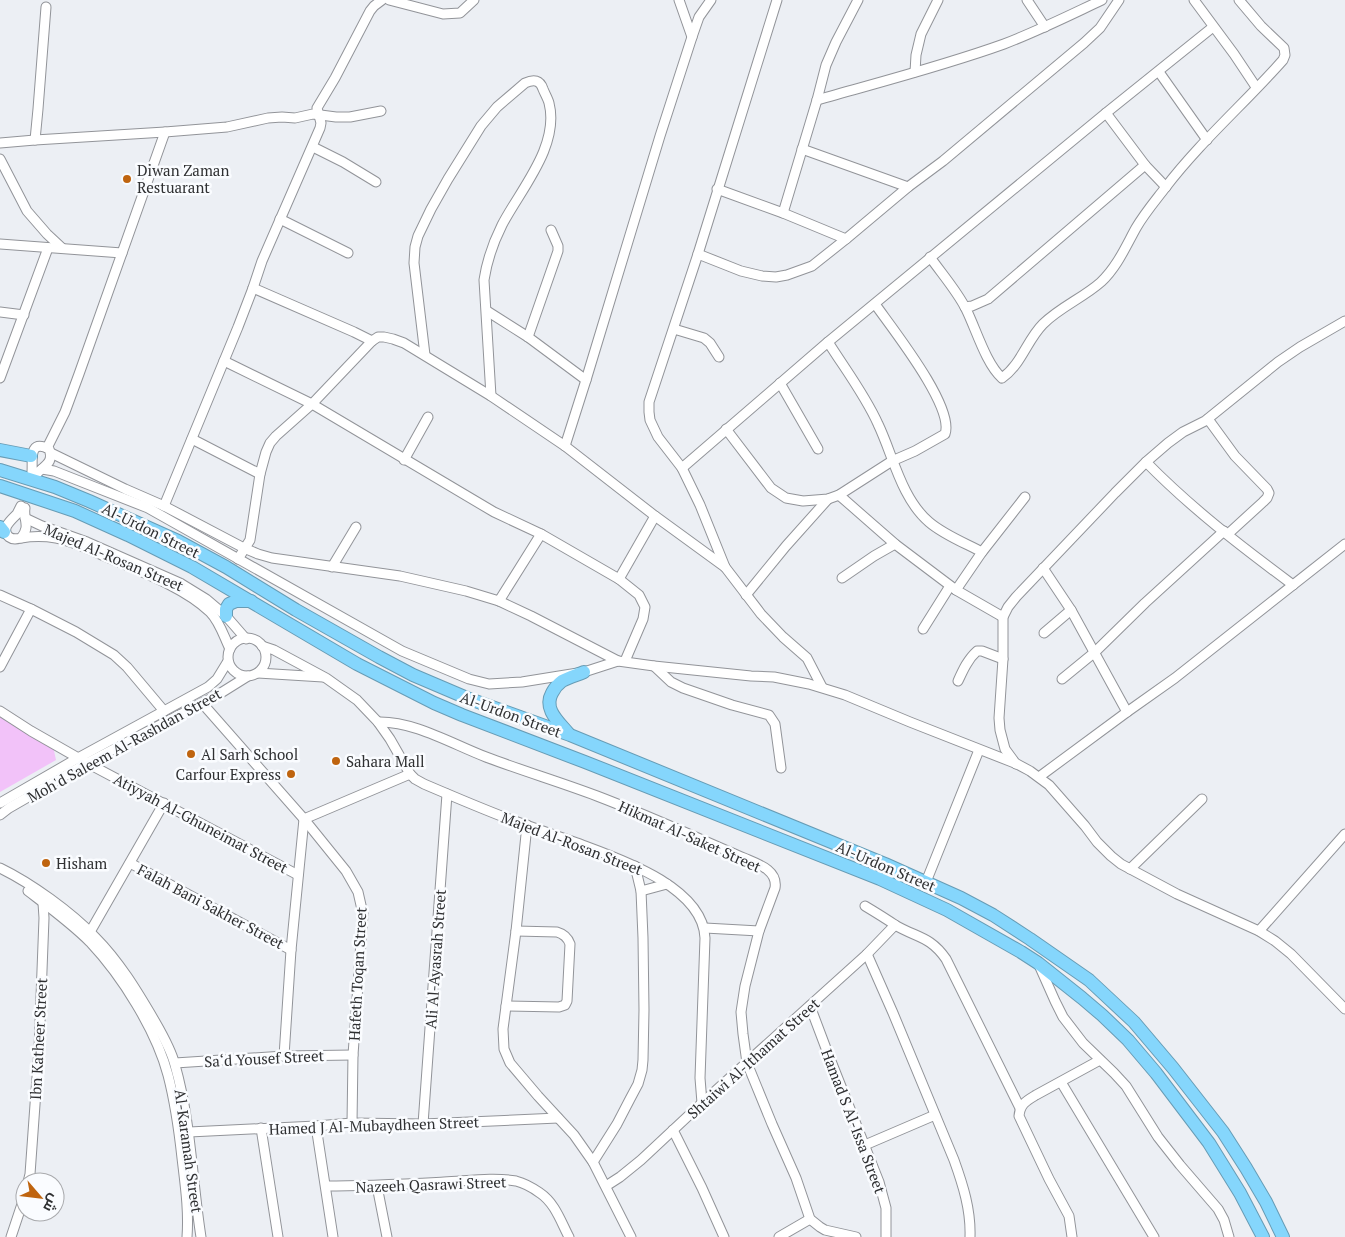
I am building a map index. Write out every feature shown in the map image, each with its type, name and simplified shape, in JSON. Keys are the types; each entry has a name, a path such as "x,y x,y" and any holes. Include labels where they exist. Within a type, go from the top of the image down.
{"highway":[{"path":"0,450 31,456"},
{"name":"Al-Urdon Street","path":"0,470 55,487 178,541 413,675 466,698 570,735 877,861 961,898 992,915 1089,980 1146,1035 1222,1132 1266,1202 1283,1237"},
{"name":"Al-Urdon Street","path":"0,486 75,511 128,535 192,567 358,664 434,703 880,879 947,910 1021,952 1082,998 1128,1040 1156,1073 1209,1143 1240,1193 1263,1237"},
{"path":"226,616 227,606 232,602 252,601"},
{"path":"570,735 554,717 549,700 561,682 584,672"}],"street":[{"path":"164,506 253,288 262,261 313,147 321,123 317,108 320,101 336,78 370,12 382,0"},
{"path":"389,0 443,14 460,12 474,0"},
{"path":"680,0 692,37"},
{"path":"565,446 692,37 699,18 711,0"},
{"path":"776,0 698,254 649,402 649,412 650,420 658,437 682,468 726,567 746,595 772,625 807,658 822,688"},
{"path":"783,213 829,57 858,0"},
{"path":"916,72 916,55 921,34 938,0"},
{"path":"1027,0 1045,27"},
{"path":"698,254 741,271 762,276 776,277 797,273 812,266 846,240 908,187 943,161 1093,35 1119,0"},
{"path":"1194,0 1234,54 1256,88"},
{"path":"930,257 966,308 990,361 998,375 1002,378 1016,364 1040,326 1094,287 1108,274 1137,226 1166,186 1283,60 1285,55 1284,48 1261,26 1239,0"},
{"path":"817,100 916,72 1006,43 1100,1 1106,19"},
{"path":"35,140 46,7"},
{"path":"682,468 930,257 1213,27"},
{"path":"1159,72 1207,140"},
{"path":"425,355 414,263 418,236 448,178 481,126 497,107 525,83 530,80 536,81 542,85 549,104 550,122 547,140 538,163 502,225 486,262 484,280 491,396"},
{"path":"0,143 165,132 227,126 282,116 295,118 314,114 319,116 350,117 381,111"},
{"path":"1106,113 1145,165 1166,186"},
{"path":"165,132 74,389 49,450 49,463 34,474 31,456 36,448 40,446 49,450 81,468 164,506 258,554 272,558 400,576 466,591 499,601 621,661 654,666 774,677 809,684 856,699 1016,764 1040,778 1056,793 1111,856 1130,869 1177,894 1259,931 1292,954 1345,1009"},
{"path":"313,147 376,182"},
{"path":"802,149 908,187"},
{"path":"0,159 27,211 62,248"},
{"path":"966,308 988,298 1145,165"},
{"path":"717,189 783,213 846,240"},
{"path":"280,219 348,253"},
{"path":"528,337 558,251 558,246 551,230"},
{"path":"0,244 122,253"},
{"path":"0,378 48,248"},
{"path":"253,288 372,341"},
{"path":"726,430 766,482 777,493 794,500 828,499 839,495 892,461 915,451 945,434 947,425 938,399 929,382 875,304"},
{"path":"486,311 528,337 586,380"},
{"path":"0,312 24,315"},
{"path":"1016,764 1005,749 999,724 1003,659 1003,617 1008,607 1043,568 1146,462 1174,438 1208,418 1278,362 1345,321"},
{"path":"674,329 704,338 710,343 719,358"},
{"path":"238,559 250,540 260,474 270,443 312,404 372,341 378,337 384,337 404,343 491,396 565,446 655,516 726,567"},
{"path":"828,342 869,406 890,452 892,461 913,502 929,522 954,538 982,552"},
{"path":"42,469 54,471 148,508 402,651 470,679 489,684 522,682 584,672 621,661 643,619 645,607 639,595 619,578 541,534 494,512 312,404 224,360"},
{"path":"780,383 818,449"},
{"path":"404,460 428,417"},
{"path":"1062,679 1095,652 1145,604 1267,498 1269,493 1267,489 1235,456 1208,418"},
{"path":"192,439 260,474"},
{"path":"1146,462 1207,519 1293,585"},
{"path":"839,495 895,544 953,588 1003,617"},
{"path":"923,628 1025,498"},
{"path":"746,595 828,499"},
{"path":"23,507 25,518 26,530 21,538 12,539 2,529 23,507"},
{"path":"619,578 655,516"},
{"name":"Majed Al-Rosan Street","path":"25,518 106,550 180,583 206,599 226,616 246,638"},
{"path":"332,567 356,527"},
{"path":"499,601 541,534"},
{"name":"Majed Al-Rosan Street","path":"21,538 34,536 57,538 87,549 173,587 198,602 212,614 219,624 230,649"},
{"path":"842,578 895,544"},
{"path":"1040,778 1175,678 1345,544"},
{"path":"1043,568 1071,610 1127,712"},
{"path":"0,595 76,632 114,655 127,667 164,711"},
{"path":"0,667 31,609"},
{"path":"1044,633 1071,610"},
{"path":"258,673 265,663 265,652 262,646 252,639 239,640 230,649 228,662 231,668 241,675 248,676 258,673 326,678"},
{"name":"Majed Al-Rosan Street","path":"262,646 274,650 326,678 357,700 378,722 415,779 447,794 635,866 666,884 683,897 695,909 705,928"},
{"path":"958,681 972,655 977,651 986,652 1003,659"},
{"name":"Moh'd Saleem Al-Rashdan Street","path":"0,804 78,758 208,687 217,679 228,662"},
{"path":"654,666 671,682 690,691 769,715 775,724 780,768"},
{"name":"Moh'd Saleem Al-Rashdan Street","path":"0,815 87,763 202,703 248,676"},
{"name":"Hafeth Toqan Street","path":"202,703 304,819 346,871 358,892 363,914 353,1054 352,1123"},
{"name":"Atiyyah Al-Ghuneimat Street","path":"0,711 87,763 298,875"},
{"name":"Hikmat Al-Saket Street","path":"378,722 406,725 486,757 596,795 758,864 772,873 776,883 759,932 744,986 743,1034 747,1063 796,1178 810,1219"},
{"path":"926,882 979,750"},
{"path":"284,1056 291,950 304,819 410,774"},
{"name":"Ali Al-Ayasrah Street","path":"423,1124 447,794"},
{"path":"1130,869 1202,799"},
{"path":"90,932 164,803"},
{"path":"527,825 506,1006 503,1042 506,1056 518,1073 574,1135 593,1162 631,1237"},
{"path":"1259,931 1345,834"},
{"name":"Falah Bani Sakher Street","path":"130,863 291,950"},
{"path":"593,1162 638,1084 642,1070 643,938 640,891 635,866"},
{"name":"Al-Karamah Street","path":"0,868 22,880 90,942 111,967 142,1014 168,1074 179,1130 187,1200 187,1237"},
{"name":"Al-Karamah Street","path":"0,874 45,900 90,932 134,986 162,1034 175,1063 189,1132 201,1237"},
{"path":"640,891 666,884"},
{"name":"Ibn Katheer Street","path":"30,1172 38,1058 45,900"},
{"path":"865,906 936,945 946,959 1020,1108 1019,1116 1069,1216 1072,1237"},
{"name":"Shtaiwi Al-Ithamat Street","path":"606,1186 629,1171 867,954 895,924"},
{"path":"702,1103 700,1078 705,928 759,932"},
{"path":"506,1006 561,1007 568,998 570,944 567,938 557,932 516,931"},
{"path":"867,954 962,1182 968,1205 970,1237"},
{"path":"1038,963 1063,1017 1082,1043 1126,1086 1158,1137 1218,1209 1224,1220 1229,1237"},
{"name":"Hamad S Al-Issa Street","path":"810,1006 879,1182 886,1208 886,1237"},
{"name":"Sa‘d Yousef Street","path":"175,1063 353,1054"},
{"path":"1020,1108 1036,1095 1100,1060"},
{"path":"1061,1082 1154,1237"},
{"path":"865,1145 935,1115"},
{"name":"Hamed J Al-Mubaydheen Street","path":"189,1132 352,1123 423,1124 558,1118"},
{"path":"316,1126 333,1237"},
{"path":"261,1128 278,1237"},
{"path":"673,1130 724,1237"},
{"name":"Nazeeh Qasrawi Street","path":"326,1186 377,1186 488,1180 517,1182 537,1190 550,1201 569,1237"},
{"path":"377,1186 386,1237"},
{"path":"779,1237 810,1219 820,1228 835,1235 856,1237"},
{"path":"11,1237 16,1222"}],"shaded area":[{"path":"0,712 53,746 56,760 0,792"}],"place":[{"name":"Diwan Zaman Restuarant","path":"127,179"},
{"name":"Al Sarh School","path":"191,754"},
{"name":"Sahara Mall","path":"336,761"},
{"name":"Carfour Express","path":"291,774"},
{"name":"Hisham","path":"46,863"}]}
